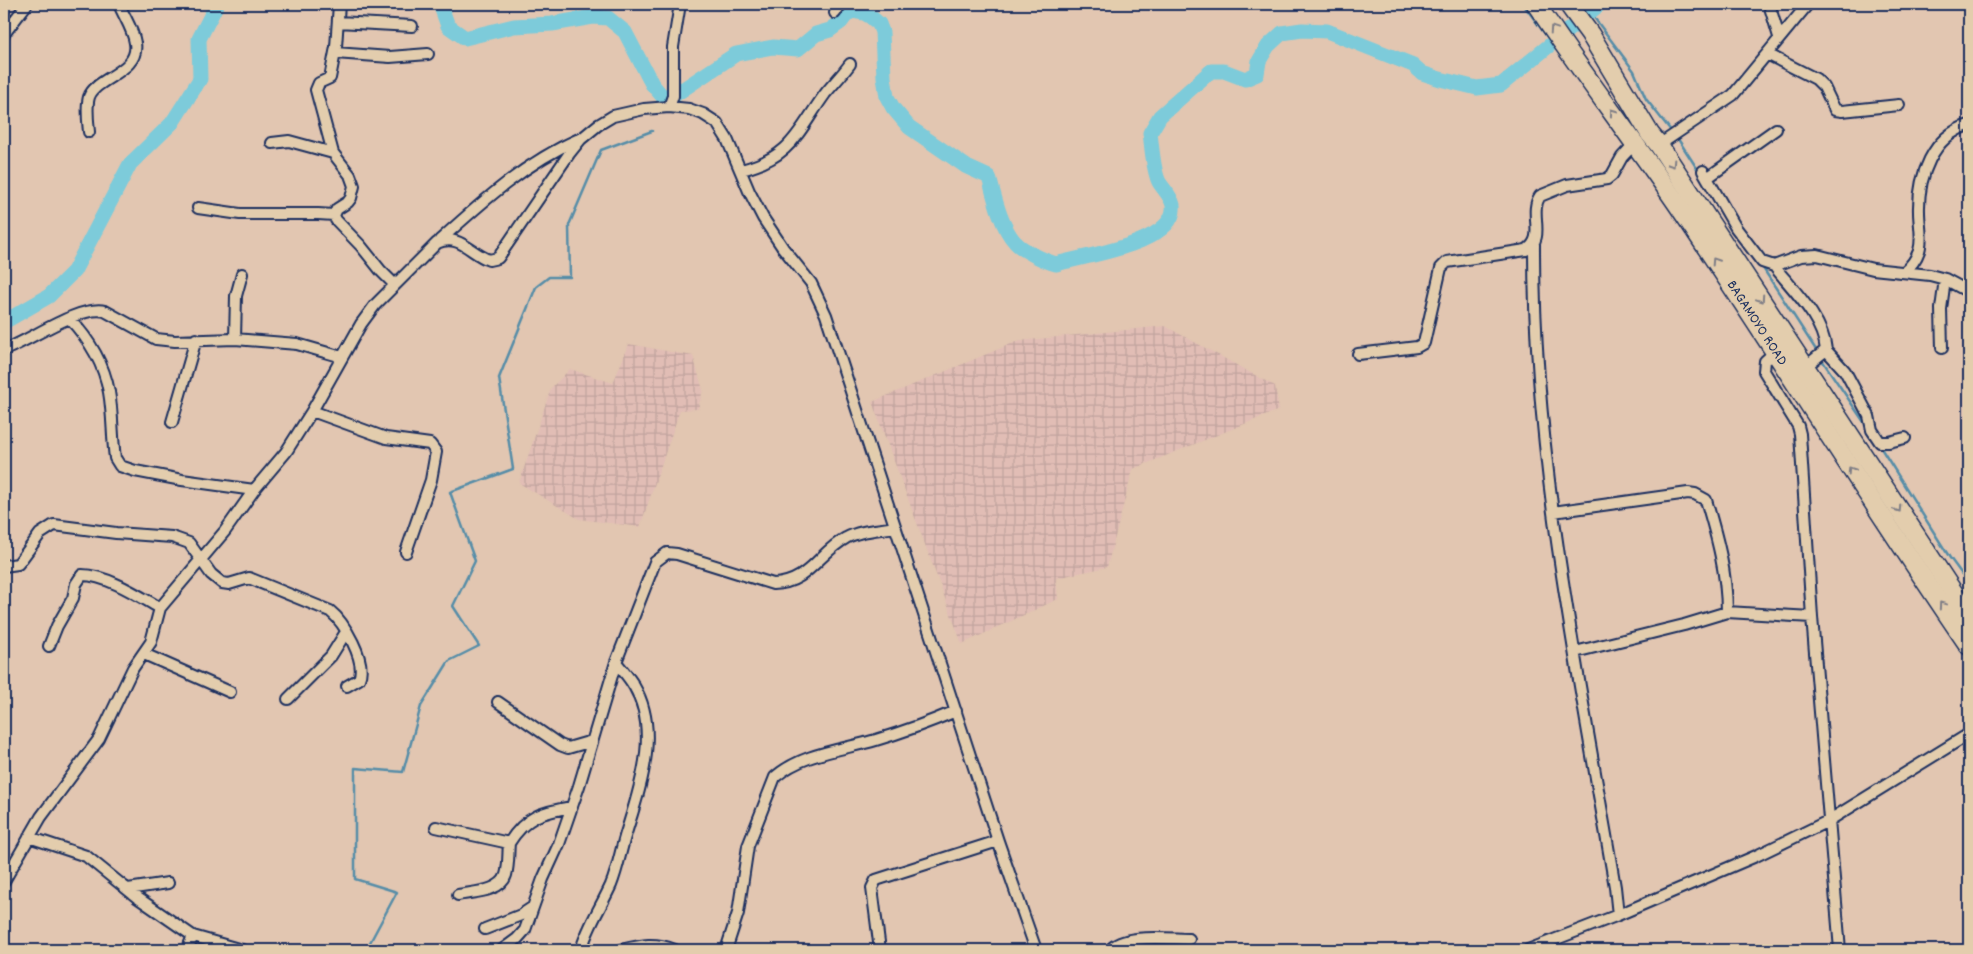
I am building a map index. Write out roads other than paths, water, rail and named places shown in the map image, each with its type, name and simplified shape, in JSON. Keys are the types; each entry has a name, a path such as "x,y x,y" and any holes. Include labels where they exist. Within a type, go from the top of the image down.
{"highway":[{"name":"BAGAMOYO ROAD","path":"1568,4 1590,34 1650,134 1969,616"},
{"name":"BAGAMOYO ROAD","path":"1538,7 1636,142 1903,549 1969,646"}],"street":[{"path":"4,34 26,4"},
{"path":"89,132 88,106 90,95 116,74 134,55 136,44 119,4"},
{"path":"334,216 337,209 351,198 354,186 350,175 333,153 316,90 319,83 330,78 335,53 339,4"},
{"path":"669,107 673,96 673,47 680,4"},
{"path":"834,14 841,4"},
{"path":"1769,4 1779,37"},
{"path":"1659,145 1733,95 1808,4"},
{"path":"338,22 412,26"},
{"path":"335,53 390,57 428,54"},
{"path":"1767,54 1816,79 1824,87 1835,110 1842,111 1899,105"},
{"path":"741,170 768,162 795,139 826,92 850,64"},
{"path":"4,881 41,817 99,738 133,668 151,642 160,608 225,532 254,490 286,452 312,411 361,324 394,284 502,186 564,146 581,139 613,116 644,109 669,107 689,109 717,122 763,218 783,248 811,283 826,315 998,841 1036,950"},
{"path":"1904,272 1915,262 1920,250 1919,194 1921,179 1927,165 1937,147 1952,134 1969,125"},
{"path":"1776,129 1705,175 1736,228 1762,262 1774,266 1816,320 1825,338 1826,350 1845,371 1870,416 1872,430 1880,442 1905,438"},
{"path":"437,243 451,239 468,247 485,259 492,260 498,258 581,139"},
{"path":"272,144 289,141 333,153"},
{"path":"1618,915 1553,512 1534,312 1534,244 1537,235 1536,204 1540,196 1567,185 1607,179 1612,175 1622,157 1636,142"},
{"path":"198,208 240,214 318,214 334,216"},
{"path":"334,216 381,272 394,284"},
{"path":"1358,354 1417,347 1424,343 1441,268 1447,262 1526,250 1534,244"},
{"path":"1774,266 1801,256 1817,255 1853,265 1930,275 1945,279 1969,292"},
{"path":"235,339 236,296 242,274"},
{"path":"1942,348 1941,309 1945,279"},
{"path":"4,350 69,318 98,309 156,339 235,339 297,344 342,357"},
{"path":"69,318 90,344 106,379 115,458 120,466 156,476 254,490"},
{"path":"172,422 196,340"},
{"path":"1805,367 1826,350"},
{"path":"1775,352 1765,361 1763,368 1798,426 1800,434 1812,616 1840,950"},
{"path":"312,411 386,438 430,444 436,452 431,480 406,552"},
{"path":"1553,512 1688,493 1701,496 1706,500 1724,565 1727,612"},
{"path":"4,566 18,564 40,534 54,524 116,533 172,536 189,543 211,574 222,583 229,584 249,578 330,610 338,617 357,652 362,670 359,679 347,686"},
{"path":"502,950 517,939 525,930 543,879 559,844 616,662 655,562 667,554 677,554 774,584 786,584 801,577 835,546 847,538 859,533 895,526"},
{"path":"49,646 57,626 73,598 76,584 82,575 90,575 117,585 160,608"},
{"path":"1575,652 1684,625 1727,612 1812,616"},
{"path":"288,699 331,656 346,632"},
{"path":"144,654 230,692"},
{"path":"581,950 586,931 611,884 637,799 645,762 645,719 641,701 634,686 616,662"},
{"path":"498,702 560,745 568,748 592,741"},
{"path":"726,950 738,913 748,846 775,777 784,769 810,757 874,741 918,727 956,711"},
{"path":"1528,950 1618,915 1756,856 1828,821 1969,734"},
{"path":"458,895 495,887 502,883 506,875 509,843 516,832 532,817 549,811 572,807"},
{"path":"436,827 509,843"},
{"path":"29,837 86,856 193,936 242,950"},
{"path":"880,950 872,888 876,880 998,841"},
{"path":"128,889 168,883"},
{"path":"485,929 521,915 533,907"},
{"path":"187,950 193,936"},
{"path":"1110,950 1125,941 1189,940"},
{"path":"621,950 644,944 661,945 675,950"}],"waterway":[{"path":"4,322 49,296 74,271 130,164 172,123 200,79 199,39 217,4"},
{"path":"440,4 448,26 465,38 514,26 552,24 593,17 608,18 625,32 652,84 663,97 673,96 736,54 773,47 798,49 816,34 830,30 841,22 847,14 853,11 864,13 879,24 882,32 884,77 887,97 893,108 909,127 967,167 989,177 999,211 1010,236 1029,252 1056,264 1126,246 1145,239 1160,230 1170,218 1173,205 1159,182 1153,158 1150,133 1160,116 1211,71 1224,71 1245,79 1257,74 1259,61 1268,46 1282,33 1302,30 1327,31 1413,65 1422,73 1477,88 1501,85 1600,4"},
{"path":"1523,4 1565,61"},
{"path":"1584,4 1634,71 1646,99 1672,132"},
{"path":"369,950 367,948 397,892 355,879 355,768 403,772 421,706 449,661 479,646 453,606 475,561 450,492 513,469 499,378 536,287 549,277 570,277 569,225 601,150 652,131"},
{"path":"1676,136 1700,173"},
{"path":"1761,265 1818,353"},
{"path":"1822,360 1868,428"},
{"path":"1879,445 1950,558 1969,584"}]}
